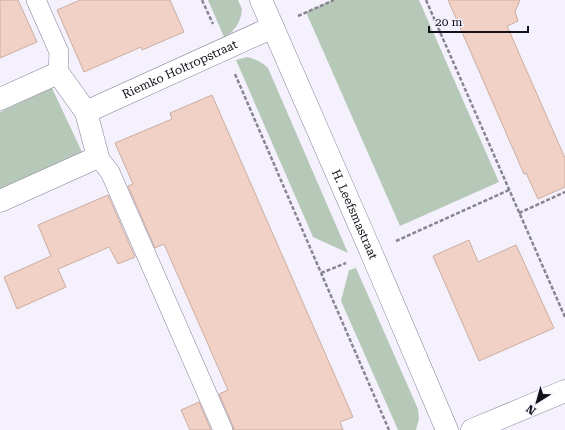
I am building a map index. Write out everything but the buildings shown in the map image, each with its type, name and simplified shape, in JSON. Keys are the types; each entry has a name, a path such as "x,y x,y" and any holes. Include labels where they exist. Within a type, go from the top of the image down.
{"street":[{"name":"H. Leefsmastraat","path":"261,0 447,430"},
{"name":"Riemko Holtropstraat","path":"86,112 273,27"},
{"path":"0,99 58,73 86,112 98,157 0,201"},
{"path":"472,430 565,391"}],"lane":[{"path":"36,0 59,52 58,73"},
{"path":"98,157 110,172 223,430"}],"path":[{"path":"273,27 334,0"},
{"path":"426,0 565,317"},
{"path":"224,50 389,430"},
{"path":"371,252 509,190"},
{"path":"519,213 565,192"}],"green space":[{"path":"208,0 238,0 242,9 238,24 232,32 224,37"},
{"path":"333,0 419,0 499,182 400,226 306,12"},
{"path":"247,57 258,61 268,68 348,253 313,237 236,60"},
{"path":"52,88 82,152 0,190 0,112"},
{"path":"356,268 418,409 419,419 416,430 398,430 341,301 349,270"}]}
